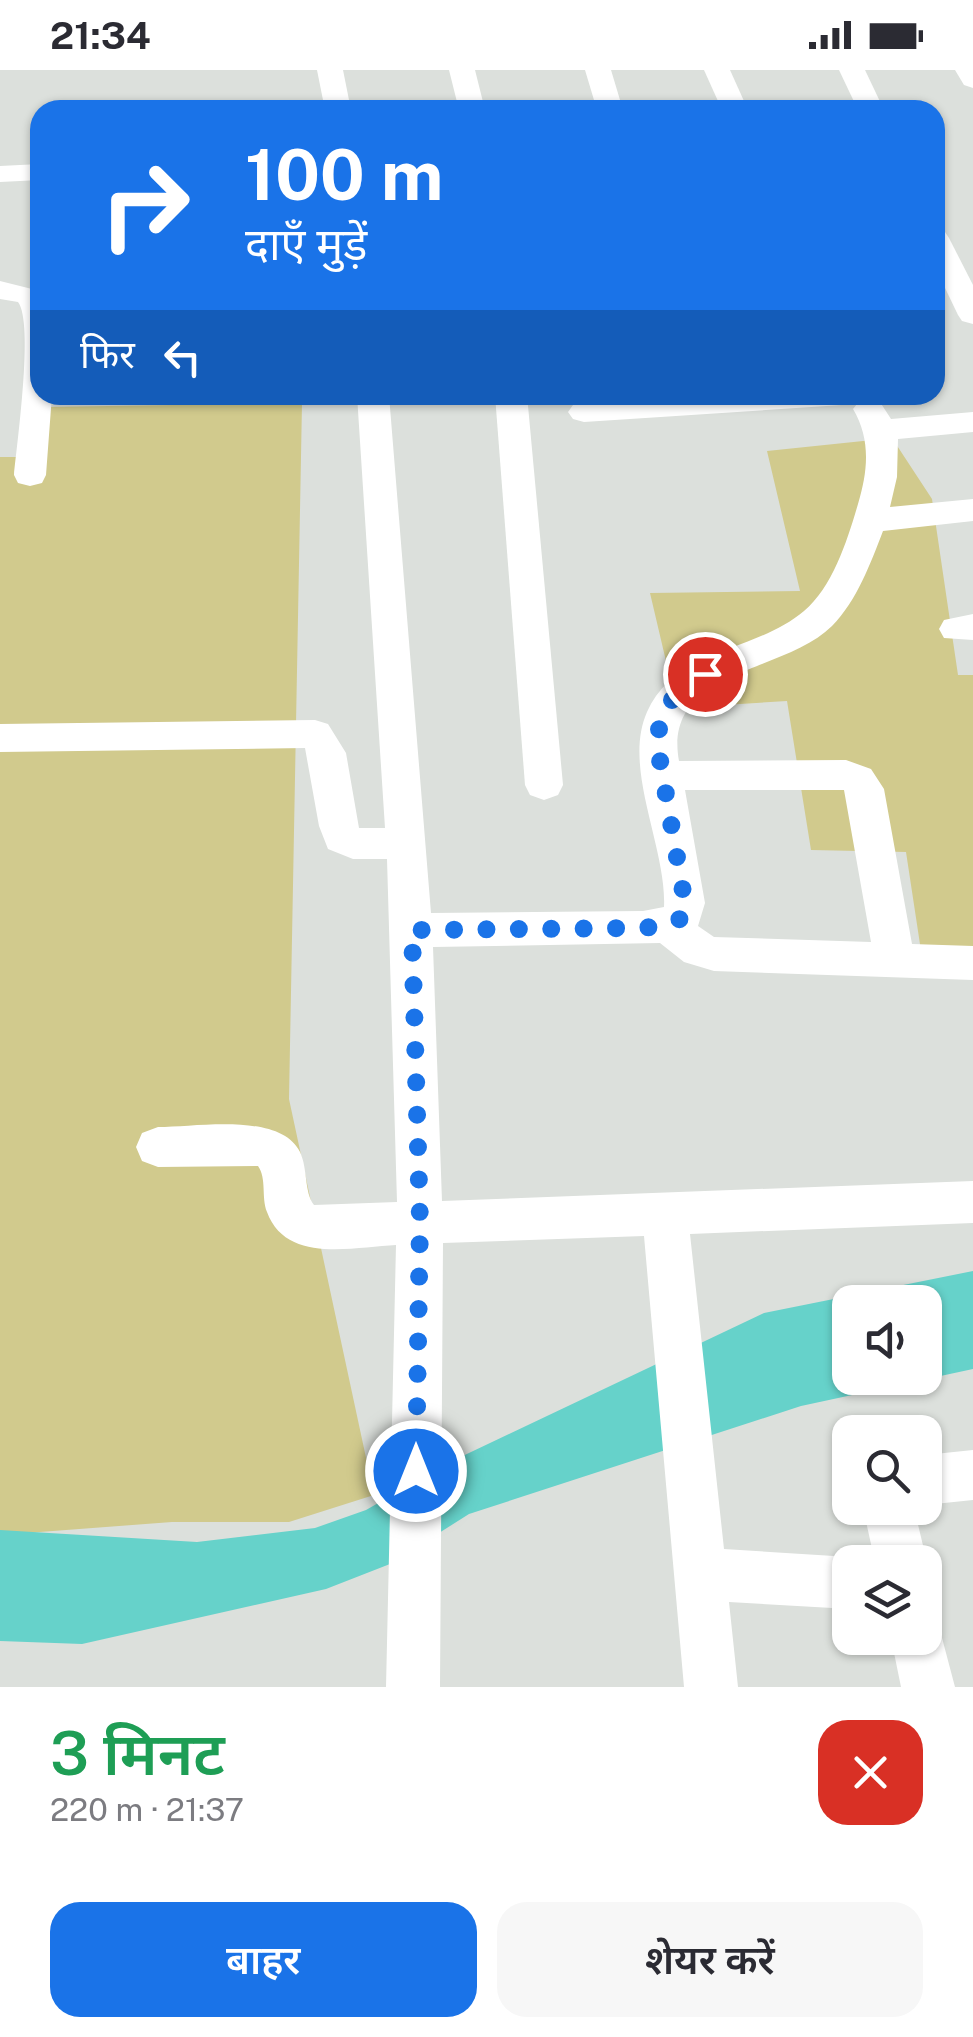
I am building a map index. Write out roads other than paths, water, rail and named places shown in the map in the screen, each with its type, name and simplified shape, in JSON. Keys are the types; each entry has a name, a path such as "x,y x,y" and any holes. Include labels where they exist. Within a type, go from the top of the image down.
{"street":[{"path":"330,70 336,100"},
{"path":"462,70 470,100"},
{"path":"598,70 607,100"},
{"path":"717,70 730,100"},
{"path":"852,70 867,100"},
{"path":"968,70 973,80"},
{"path":"0,174 30,172"},
{"path":"945,258 973,315"},
{"path":"0,290 30,298"},
{"path":"30,475 36,405"},
{"path":"374,405 412,930 420,1221 414,1687"},
{"path":"512,405 544,785"},
{"path":"584,412 695,405"},
{"path":"412,930 666,925 682,918 685,903 657,743 660,718 675,693 705,674 803,631 829,608 880,484 882,430 866,405"},
{"path":"882,430 973,422"},
{"path":"868,521 973,510"},
{"path":"0,738 315,734 322,739 330,764 336,822 342,838 353,844 405,843"},
{"path":"663,776 857,778 865,788 895,962"},
{"path":"666,925 699,950 714,954 973,963"},
{"path":"158,1147 267,1146 281,1154 287,1170 286,1205 294,1221 308,1226 973,1202"},
{"path":"664,1212 711,1687"},
{"path":"942,1478 973,1475"},
{"path":"702,1574 832,1582"},
{"path":"921,1655 928,1687"}],"water":[{"path":"973,1271 973,1369 942,1376 942,1285 903,1285"},
{"path":"832,1299 832,1395 852,1395 801,1406 469,1514 390,1564 326,1589 82,1644 0,1641 0,1530 197,1542 315,1528 366,1510 450,1462 764,1313"}]}
